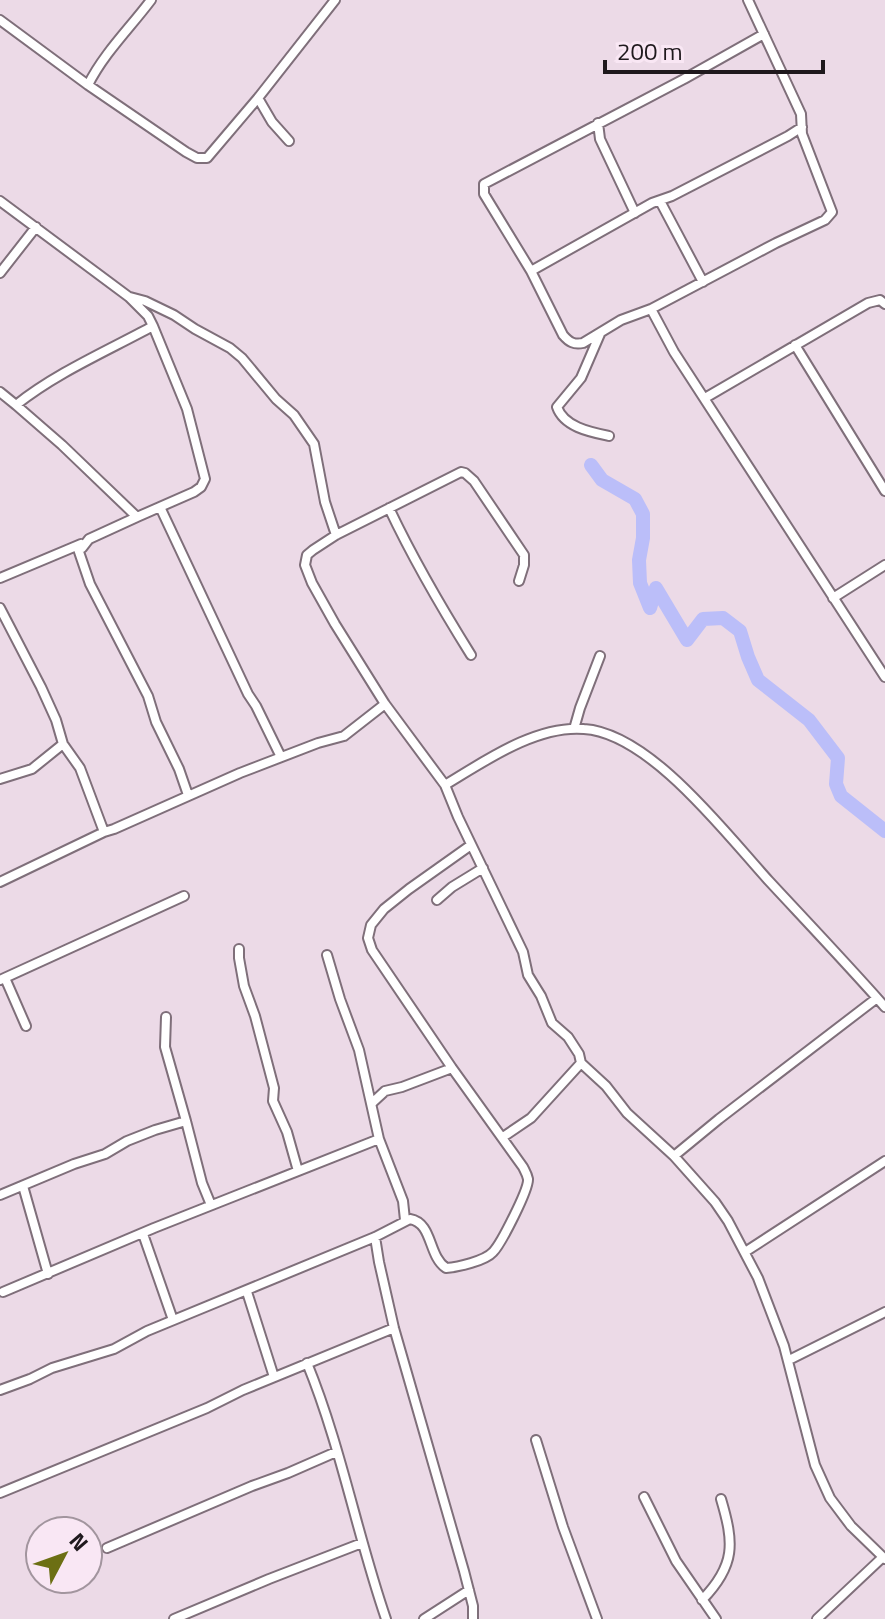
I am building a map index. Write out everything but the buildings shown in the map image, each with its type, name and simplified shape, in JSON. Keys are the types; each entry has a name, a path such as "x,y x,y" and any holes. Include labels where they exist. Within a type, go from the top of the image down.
{"street":[{"path":"88,85 106,55 151,0"},
{"path":"0,20 88,85 186,152 203,159 214,151 335,0"},
{"path":"748,0 764,34 801,114 806,144 832,208 830,216 651,309 621,320 601,334 577,345 567,340 531,271 484,194 484,184 764,34"},
{"path":"258,98 272,122 289,141"},
{"path":"598,123 600,139 635,213"},
{"path":"531,271 635,213 802,127"},
{"path":"0,201 129,297 148,316 187,409 205,479 194,492 0,578"},
{"path":"660,201 703,282"},
{"path":"0,273 36,227"},
{"path":"129,297 174,315 230,348 294,415 314,444 325,502 336,535"},
{"path":"705,398 868,303 880,300 885,304"},
{"path":"651,309 674,352 885,677"},
{"path":"16,405 58,376 153,326"},
{"path":"601,334 581,378 557,407 560,414 573,424 588,432 609,436"},
{"path":"795,345 885,491"},
{"path":"0,392 62,445 137,517"},
{"path":"519,581 524,555 474,481 461,472 336,535 307,555 305,565 335,624 385,704 445,785 523,952 528,975 552,1023 568,1037 581,1063 606,1086 627,1113 674,1156 715,1202 745,1252 789,1360 792,1385 815,1465 830,1498 851,1526 884,1558 829,1616 817,1619"},
{"path":"160,507 281,757"},
{"path":"389,508 434,597 471,655"},
{"path":"85,542 82,548 77,546 90,584 148,696 188,795"},
{"path":"833,598 885,565"},
{"path":"0,608 41,687 63,744 80,768 104,832"},
{"path":"574,729 600,656"},
{"path":"0,882 188,795 281,757 344,736 385,704"},
{"path":"445,785 508,747 531,738 585,729 622,740 676,780 885,1007"},
{"path":"0,779 32,769 63,744"},
{"path":"0,1390 52,1368 114,1349 173,1320 375,1237 405,1220 419,1221 435,1255 446,1268 482,1260 494,1251 525,1190 528,1180 523,1167 372,950 368,938 371,925 384,909 471,845"},
{"path":"437,900 483,868"},
{"path":"26,1026 2,979 184,896"},
{"path":"239,949 244,986 274,1088 273,1101 287,1132 298,1171"},
{"path":"327,955 359,1050 379,1139 403,1201 405,1220"},
{"path":"674,1156 877,998"},
{"path":"166,1017 165,1047 202,1183 211,1205"},
{"path":"503,1137 531,1118 581,1063"},
{"path":"372,1103 385,1091 452,1068"},
{"path":"0,1195 105,1154 127,1141 186,1121"},
{"path":"3,1292 379,1139"},
{"path":"745,1252 885,1161"},
{"path":"23,1186 48,1274"},
{"path":"143,1234 173,1320"},
{"path":"375,1237 394,1328 469,1590 473,1619"},
{"path":"247,1292 274,1377"},
{"path":"789,1360 885,1312"},
{"path":"0,1493 394,1328"},
{"path":"307,1363 386,1619"},
{"path":"536,1440 563,1527 597,1619"},
{"path":"107,1548 336,1452"},
{"path":"644,1497 676,1561 716,1619"},
{"path":"702,1600 720,1578 730,1554 731,1535 721,1499"},
{"path":"174,1619 362,1543"},
{"path":"424,1619 469,1590"}],"waterway":[{"path":"591,465 602,480 635,499 643,514 640,583 650,608 656,588 687,640 703,619 723,618 740,631 758,680 809,720 838,758 836,784 841,796 885,831"}]}
